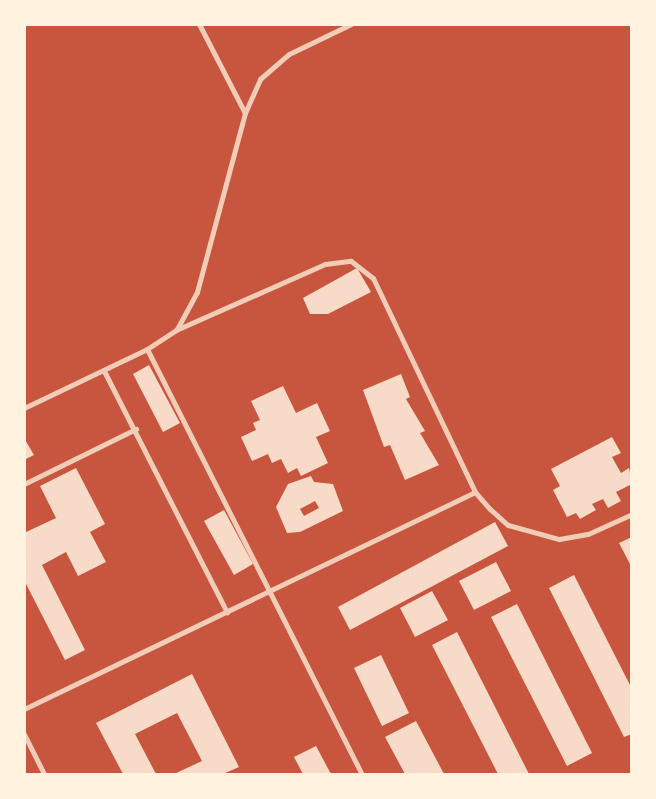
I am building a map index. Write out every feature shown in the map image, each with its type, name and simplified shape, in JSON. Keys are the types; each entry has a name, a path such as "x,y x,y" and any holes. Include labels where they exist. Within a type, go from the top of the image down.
{"lane":[{"path":"198,24 245,113"},
{"path":"176,330 197,292 245,113 260,79 270,68 351,24"},
{"path":"24,408 147,349 176,330 325,264 351,261 364,267 475,492 508,525 538,537 559,540 588,534 632,514"},
{"path":"147,349 272,591 362,775"},
{"path":"104,371 136,429 227,612"},
{"path":"24,484 136,429"},
{"path":"24,709 475,492"},
{"path":"24,734 44,775"}],"building":[{"path":"357,268 371,292 328,314 310,314 303,298"},
{"path":"149,365 180,423 163,432 133,374"},
{"path":"401,374 410,397 406,399 425,431 420,433 439,465 405,480 390,445 384,447 363,390"},
{"path":"283,386 296,413 317,403 330,431 316,437 328,463 301,476 297,468 288,473 281,459 272,463 268,454 252,461 241,437 256,430 253,423 260,420 251,401"},
{"path":"612,437 621,453 612,457 621,473 629,468 632,484 616,492 621,501 608,508 603,499 592,504 596,510 580,519 576,513 567,517 553,490 560,486 551,469"},
{"path":"24,438 34,455 24,460"},
{"path":"76,468 105,524 90,532 106,562 78,576 66,552 42,565 85,650 65,660 24,580 24,533 56,518 40,486"},
{"path":"311,476 314,482 333,484 343,511 300,532 287,533 276,507 288,484","holes":["315,501 319,508 304,516 300,509"]},
{"path":"224,510 253,564 234,575 204,521"},
{"path":"495,522 508,546 350,630 338,607"},
{"path":"632,537 632,568 619,543"},
{"path":"496,562 511,591 474,610 459,581"},
{"path":"574,575 632,689 632,734 624,737 549,588"},
{"path":"432,591 448,620 415,637 400,608"},
{"path":"517,604 592,753 567,766 491,617"},
{"path":"457,632 529,774 498,774 432,645"},
{"path":"381,655 409,713 382,726 354,668"},
{"path":"192,674 239,767 223,774 174,774 202,761 177,713 135,734 156,774 123,774 96,723"},
{"path":"416,721 444,774 405,774 385,737"},
{"path":"316,746 331,774 303,774 294,757"}]}
